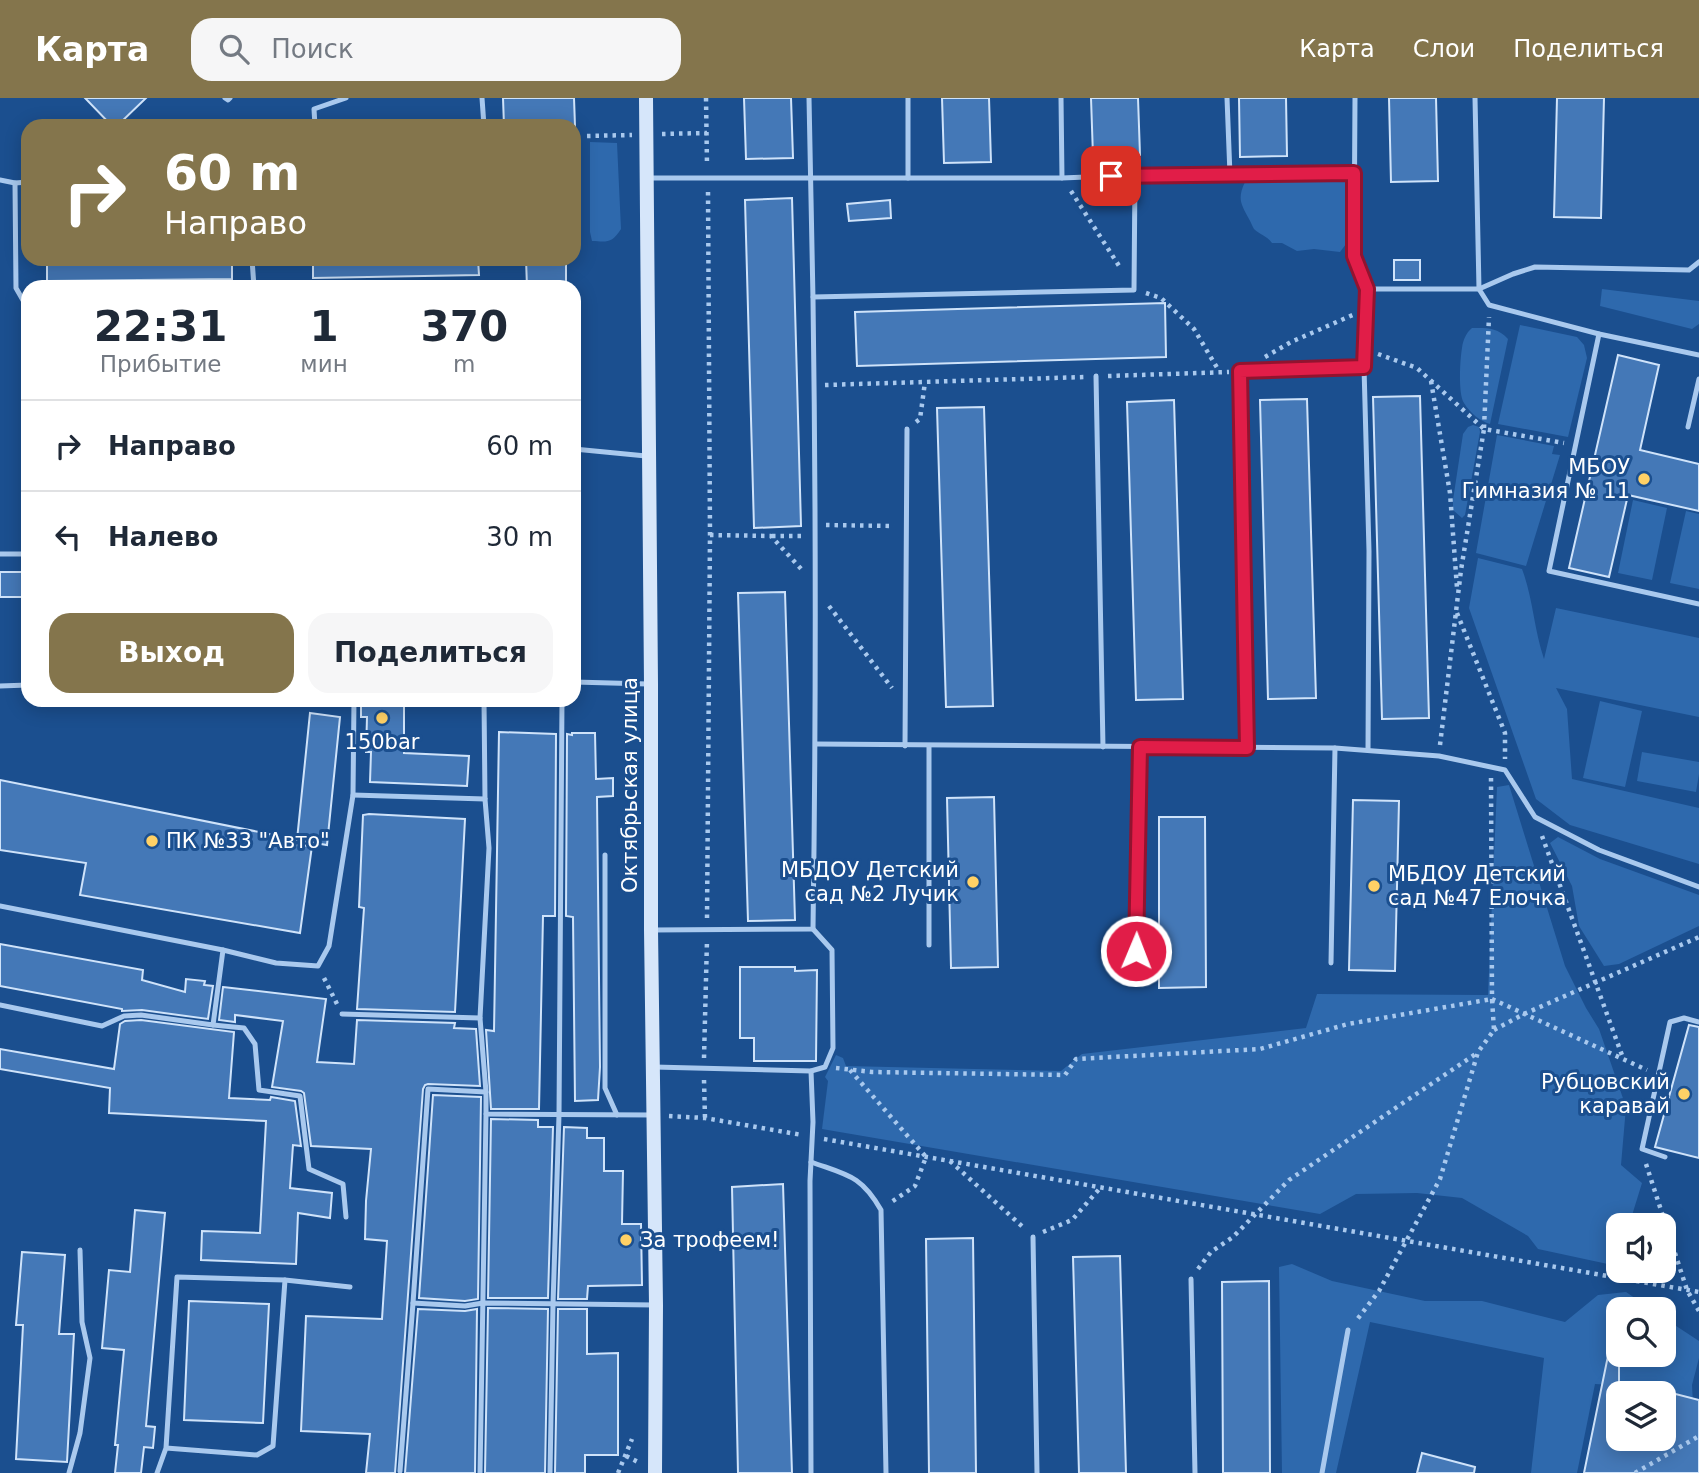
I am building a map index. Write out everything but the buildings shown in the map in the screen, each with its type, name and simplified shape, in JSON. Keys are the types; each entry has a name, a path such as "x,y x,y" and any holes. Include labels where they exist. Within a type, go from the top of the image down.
{"main road":[{"name":"Октябрьская улица","path":"646,98 655,1473"}],"lane":[{"path":"315,119 314,109 345,98"},
{"path":"482,98 484,119"},
{"path":"653,1066 811,1071 825,1067 833,1048 832,950 813,929 816,744 810,98"},
{"path":"908,98 908,177"},
{"path":"1061,98 1062,178"},
{"path":"1227,98 1230,175"},
{"path":"1354,98 1354,256 1367,289 1364,367 1368,750"},
{"path":"1475,98 1479,289 1489,305 1599,334 1699,355"},
{"path":"646,178 1062,178 1354,173"},
{"path":"813,297 1134,290 1135,175"},
{"path":"0,180 21,183"},
{"path":"16,183 16,288 21,297"},
{"path":"1367,289 1479,289 1535,267 1689,270 1699,262"},
{"path":"1599,334 1549,571 1699,604"},
{"path":"1247,748 1240,371 1364,367"},
{"path":"1096,376 1103,747"},
{"path":"1688,427 1699,379"},
{"path":"905,746 907,429"},
{"path":"581,450 649,457"},
{"path":"0,554 21,554"},
{"path":"581,682 651,684"},
{"path":"0,686 21,685"},
{"path":"0,906 276,963 318,966 329,946 353,795 355,707"},
{"path":"480,1473 486,1093 480,1018 489,848 485,799 484,707"},
{"path":"550,1473 559,1115 562,707"},
{"path":"816,744 1335,748 1439,756 1506,771 1535,817 1600,849 1699,887"},
{"path":"929,746 929,945"},
{"path":"1136,951 1140,747"},
{"path":"1331,963 1335,748"},
{"path":"353,795 485,799"},
{"path":"606,855 605,1088 617,1115"},
{"path":"650,930 813,929"},
{"path":"213,1025 223,950"},
{"path":"0,1006 102,1026 124,1016 141,1015 244,1028 255,1044 259,1090 300,1096 309,1169 343,1184 346,1217"},
{"path":"342,1014 480,1018"},
{"path":"1665,1157 1642,1149 1670,1022 1684,1018 1699,1022"},
{"path":"811,1071 811,1473"},
{"path":"400,1471 428,1089 486,1093"},
{"path":"486,1114 653,1115"},
{"path":"811,1162 853,1177 870,1192 881,1210 886,1473"},
{"path":"1033,1237 1037,1473"},
{"path":"69,1473 80,1433 90,1359 82,1322 80,1250"},
{"path":"157,1473 166,1448 177,1277 285,1280 350,1287"},
{"path":"1191,1279 1195,1473"},
{"path":"166,1448 257,1455 273,1446 285,1280"},
{"path":"413,1303 465,1306 483,1303 656,1305"},
{"path":"1322,1473 1348,1330"}],"path":[{"path":"705,1118 710,549 706,98"},
{"path":"1062,178 1134,290 1161,298 1194,329 1220,372"},
{"path":"1439,756 1456,611 1484,429 1489,305"},
{"path":"814,386 1240,371 1291,342 1366,310"},
{"path":"1365,349 1417,368 1484,429 1576,445"},
{"path":"1431,381 1450,493 1458,600"},
{"path":"907,429 920,419 925,382"},
{"path":"814,525 907,527"},
{"path":"771,536 814,536"},
{"path":"1456,611 1505,733 1506,771"},
{"path":"1491,766 1494,1030"},
{"path":"1535,817 1623,1059"},
{"path":"1348,1330 1380,1291 1440,1179 1478,1052 1494,1030 1524,1014 1699,937"},
{"path":"318,966 342,1014"},
{"path":"825,1067 872,1072 1065,1074 1076,1059 1260,1049 1348,1024 1492,999 1657,1075"},
{"path":"1191,1279 1211,1252 1233,1237 1289,1180 1478,1052"},
{"path":"850,1070 926,1157"},
{"path":"653,1115 705,1118 1699,1292"},
{"path":"1642,1149 1687,1290 1699,1311"},
{"path":"881,1210 915,1186 926,1157"},
{"path":"950,1161 1033,1237 1072,1220 1101,1187"},
{"path":"1635,1473 1699,1436"},
{"path":"618,1473 632,1439"}],"shaded area":[{"path":"590,142 617,143 621,229 615,237 606,241 592,241 590,232"},
{"path":"1245,182 1347,182 1346,244 1340,252 1314,249 1297,251 1282,243 1272,243 1254,229 1244,209 1241,197"},
{"path":"1602,289 1699,301 1699,324 1692,329 1600,306"},
{"path":"1520,325 1577,337 1584,345 1587,358 1568,437 1498,424"},
{"path":"1472,328 1496,330 1508,339 1490,424 1479,419 1462,399 1462,345 1466,334"},
{"path":"1473,425 1479,427 1480,432 1465,515 1462,518 1453,510 1453,500 1463,434"},
{"path":"1497,435 1554,446 1552,454 1560,455 1526,566 1476,553"},
{"path":"1633,500 1667,508 1652,580 1618,573"},
{"path":"1686,511 1699,514 1699,589 1670,583"},
{"path":"1478,558 1522,569 1544,659 1556,608 1699,638 1699,717 1556,688 1567,709 1572,779 1699,808 1699,864 1570,825 1536,799 1469,608"},
{"path":"1600,701 1642,711 1625,787 1583,778"},
{"path":"1642,752 1699,762 1696,792 1637,781"},
{"path":"1509,785 1565,966 1599,1029 1626,1107 1621,1165 1642,1183 1633,1213 1606,1213 1606,1264 1538,1249 1528,1236 1462,1198 1417,1193 1356,1194 1320,1214 822,1129 828,1081 825,1077 836,1055 843,1058 846,1066 1061,1071 1082,1054 1306,1028 1317,994 1488,995 1497,787"},
{"path":"1558,837 1600,859 1699,895 1699,926 1619,964 1604,966 1579,926 1572,886 1550,843"},
{"path":"1292,1264 1332,1281 1425,1301 1482,1301 1565,1322 1598,1295 1626,1292 1633,1297 1606,1297 1606,1367 1676,1367 1676,1326 1699,1341 1699,1358 1692,1385 1693,1405 1676,1424 1676,1381 1606,1381 1606,1385 1595,1384 1577,1473 1531,1473 1544,1358 1370,1322 1336,1473 1282,1473 1279,1267"}],"place":[{"name":"МБОУ Гимназия № 11","path":"1644,479"},
{"name":"150bar","path":"382,718"},
{"name":"ПК №33 \"Авто\"","path":"152,841"},
{"name":"МБДОУ Детский сад №2 Лучик","path":"973,882"},
{"name":"МБДОУ Детский сад №47 Елочка","path":"1374,886"},
{"name":"Рубцовский каравай","path":"1684,1094"},
{"name":"За трофеем!","path":"626,1240"}],"route":[{"path":"1111,176 1354,173 1354,256 1367,289 1364,367 1240,371 1247,748 1140,747 1136,951"}]}
